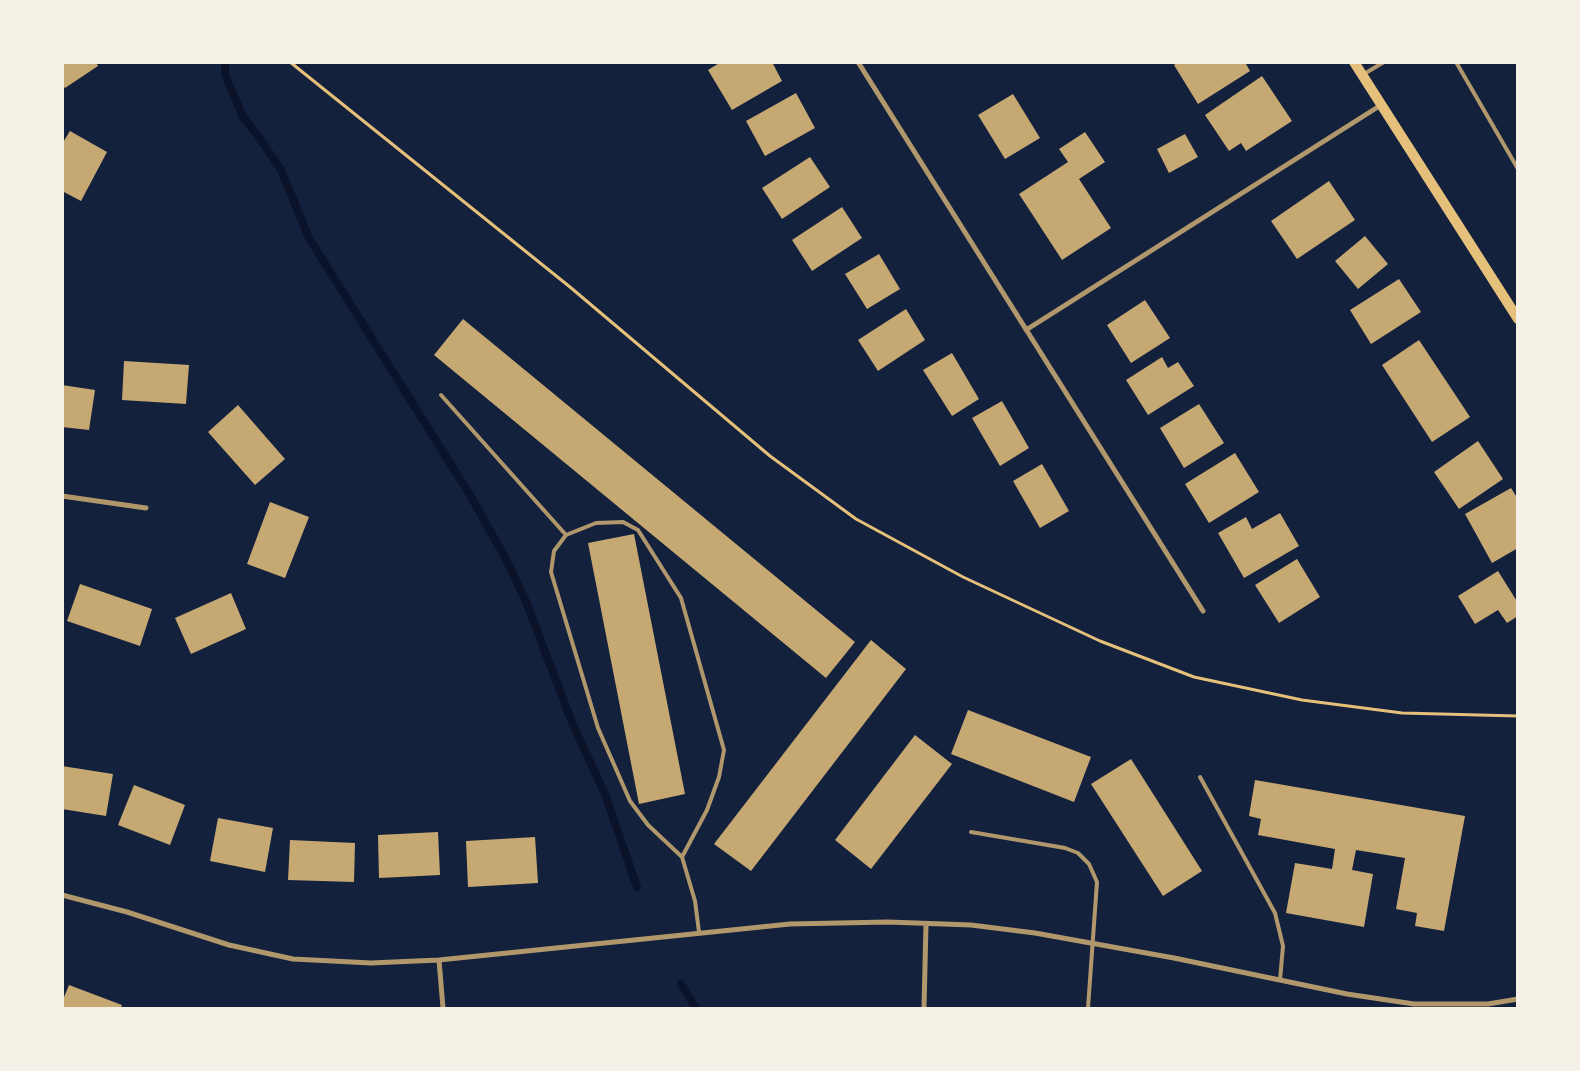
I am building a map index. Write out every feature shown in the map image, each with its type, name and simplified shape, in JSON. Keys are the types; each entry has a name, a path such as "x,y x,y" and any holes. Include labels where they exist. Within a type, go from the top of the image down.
{"main road":[{"path":"1354,62 1518,320"}],"street":[{"path":"858,62 1203,611"},
{"path":"1026,330 1381,105"},
{"path":"62,496 146,508"},
{"path":"62,895 127,912 229,945 293,959 371,963 439,960 554,950 699,932 790,924 971,925 1094,944 1347,994 1414,1004 1488,1004 1518,999"},
{"path":"924,1008 926,924"},
{"path":"439,960 443,1008"}],"lane":[{"path":"1362,75 1384,62"},
{"path":"1456,62 1518,169"},
{"path":"440,395 566,535"},
{"path":"682,857 707,810 719,778 724,750 681,598 638,530 623,522 596,523 566,535 554,551 551,572 598,728 630,802 648,825 682,857 695,901 699,932"},
{"path":"1200,777 1275,913 1282,946 1280,980"},
{"path":"970,832 1065,848 1078,853 1089,864 1096,882 1094,944 1088,1008"}],"path":[{"path":"290,62 420,169 570,287 770,456 856,519 964,577 1100,641 1194,677 1302,700 1402,712 1518,716"}],"building":[{"path":"62,62 96,62 98,66 65,88 62,85"},
{"path":"721,62 772,62 782,81 732,110 708,70"},
{"path":"1178,62 1245,62 1250,71 1198,104 1174,65"},
{"path":"1262,76 1292,121 1246,151 1241,143 1229,151 1205,115"},
{"path":"796,93 815,128 765,156 746,121"},
{"path":"1013,94 1040,138 1005,159 978,115"},
{"path":"70,131 107,152 81,201 62,191 62,144"},
{"path":"1085,132 1105,162 1079,179 1111,228 1062,260 1019,194 1068,162 1059,149"},
{"path":"1185,134 1198,157 1169,173 1157,149"},
{"path":"810,157 830,187 782,219 762,188"},
{"path":"1329,181 1355,220 1297,259 1271,221"},
{"path":"842,207 862,238 812,271 792,240"},
{"path":"1365,236 1388,264 1358,289 1335,261"},
{"path":"879,254 900,289 867,309 845,274"},
{"path":"1399,279 1421,312 1371,344 1350,310"},
{"path":"1145,300 1170,338 1131,363 1107,325"},
{"path":"906,309 925,340 878,371 858,340"},
{"path":"463,319 855,642 826,678 434,355"},
{"path":"1419,340 1470,417 1432,442 1382,365"},
{"path":"952,353 979,399 952,416 923,370"},
{"path":"1162,357 1168,368 1178,362 1194,386 1148,415 1126,380"},
{"path":"124,361 189,365 186,404 122,400"},
{"path":"62,385 95,390 89,430 62,427"},
{"path":"1002,401 1029,448 1000,466 972,418"},
{"path":"1199,404 1224,443 1184,468 1160,428"},
{"path":"238,405 285,459 255,485 208,432"},
{"path":"1478,441 1503,479 1459,509 1434,472"},
{"path":"1235,453 1259,492 1209,523 1185,484"},
{"path":"1042,464 1069,511 1040,528 1013,481"},
{"path":"1511,488 1518,499 1518,548 1492,563 1465,514"},
{"path":"270,502 309,517 285,578 247,564"},
{"path":"1280,513 1299,546 1244,578 1218,533 1246,517 1252,529"},
{"path":"634,534 685,794 639,804 588,543"},
{"path":"1297,559 1320,597 1279,623 1255,585"},
{"path":"1498,571 1518,603 1518,616 1507,623 1498,610 1475,624 1458,596"},
{"path":"80,584 152,609 140,646 67,621"},
{"path":"231,593 246,629 191,654 175,618"},
{"path":"871,640 906,669 751,871 714,844"},
{"path":"968,710 1091,757 1074,802 951,754"},
{"path":"915,735 952,764 871,869 835,840"},
{"path":"1131,759 1202,871 1163,896 1091,784"},
{"path":"62,766 113,774 106,816 62,809"},
{"path":"1255,780 1465,816 1444,931 1415,926 1417,913 1396,909 1405,858 1356,850 1352,870 1373,874 1364,927 1286,913 1295,863 1332,869 1335,849 1258,835 1261,819 1249,816"},
{"path":"134,785 185,805 170,845 118,825"},
{"path":"218,818 273,828 265,872 210,861"},
{"path":"438,832 440,875 379,878 378,835"},
{"path":"535,837 538,883 468,887 466,841"},
{"path":"290,840 355,843 354,882 288,880"},
{"path":"69,985 122,1005 121,1008 62,1008 62,1002"}],"waterway":[{"path":"225,62 225,75 243,117 281,170 309,238 470,495 507,561 527,604 573,725 605,794 637,887"},
{"path":"681,984 696,1008"}]}
